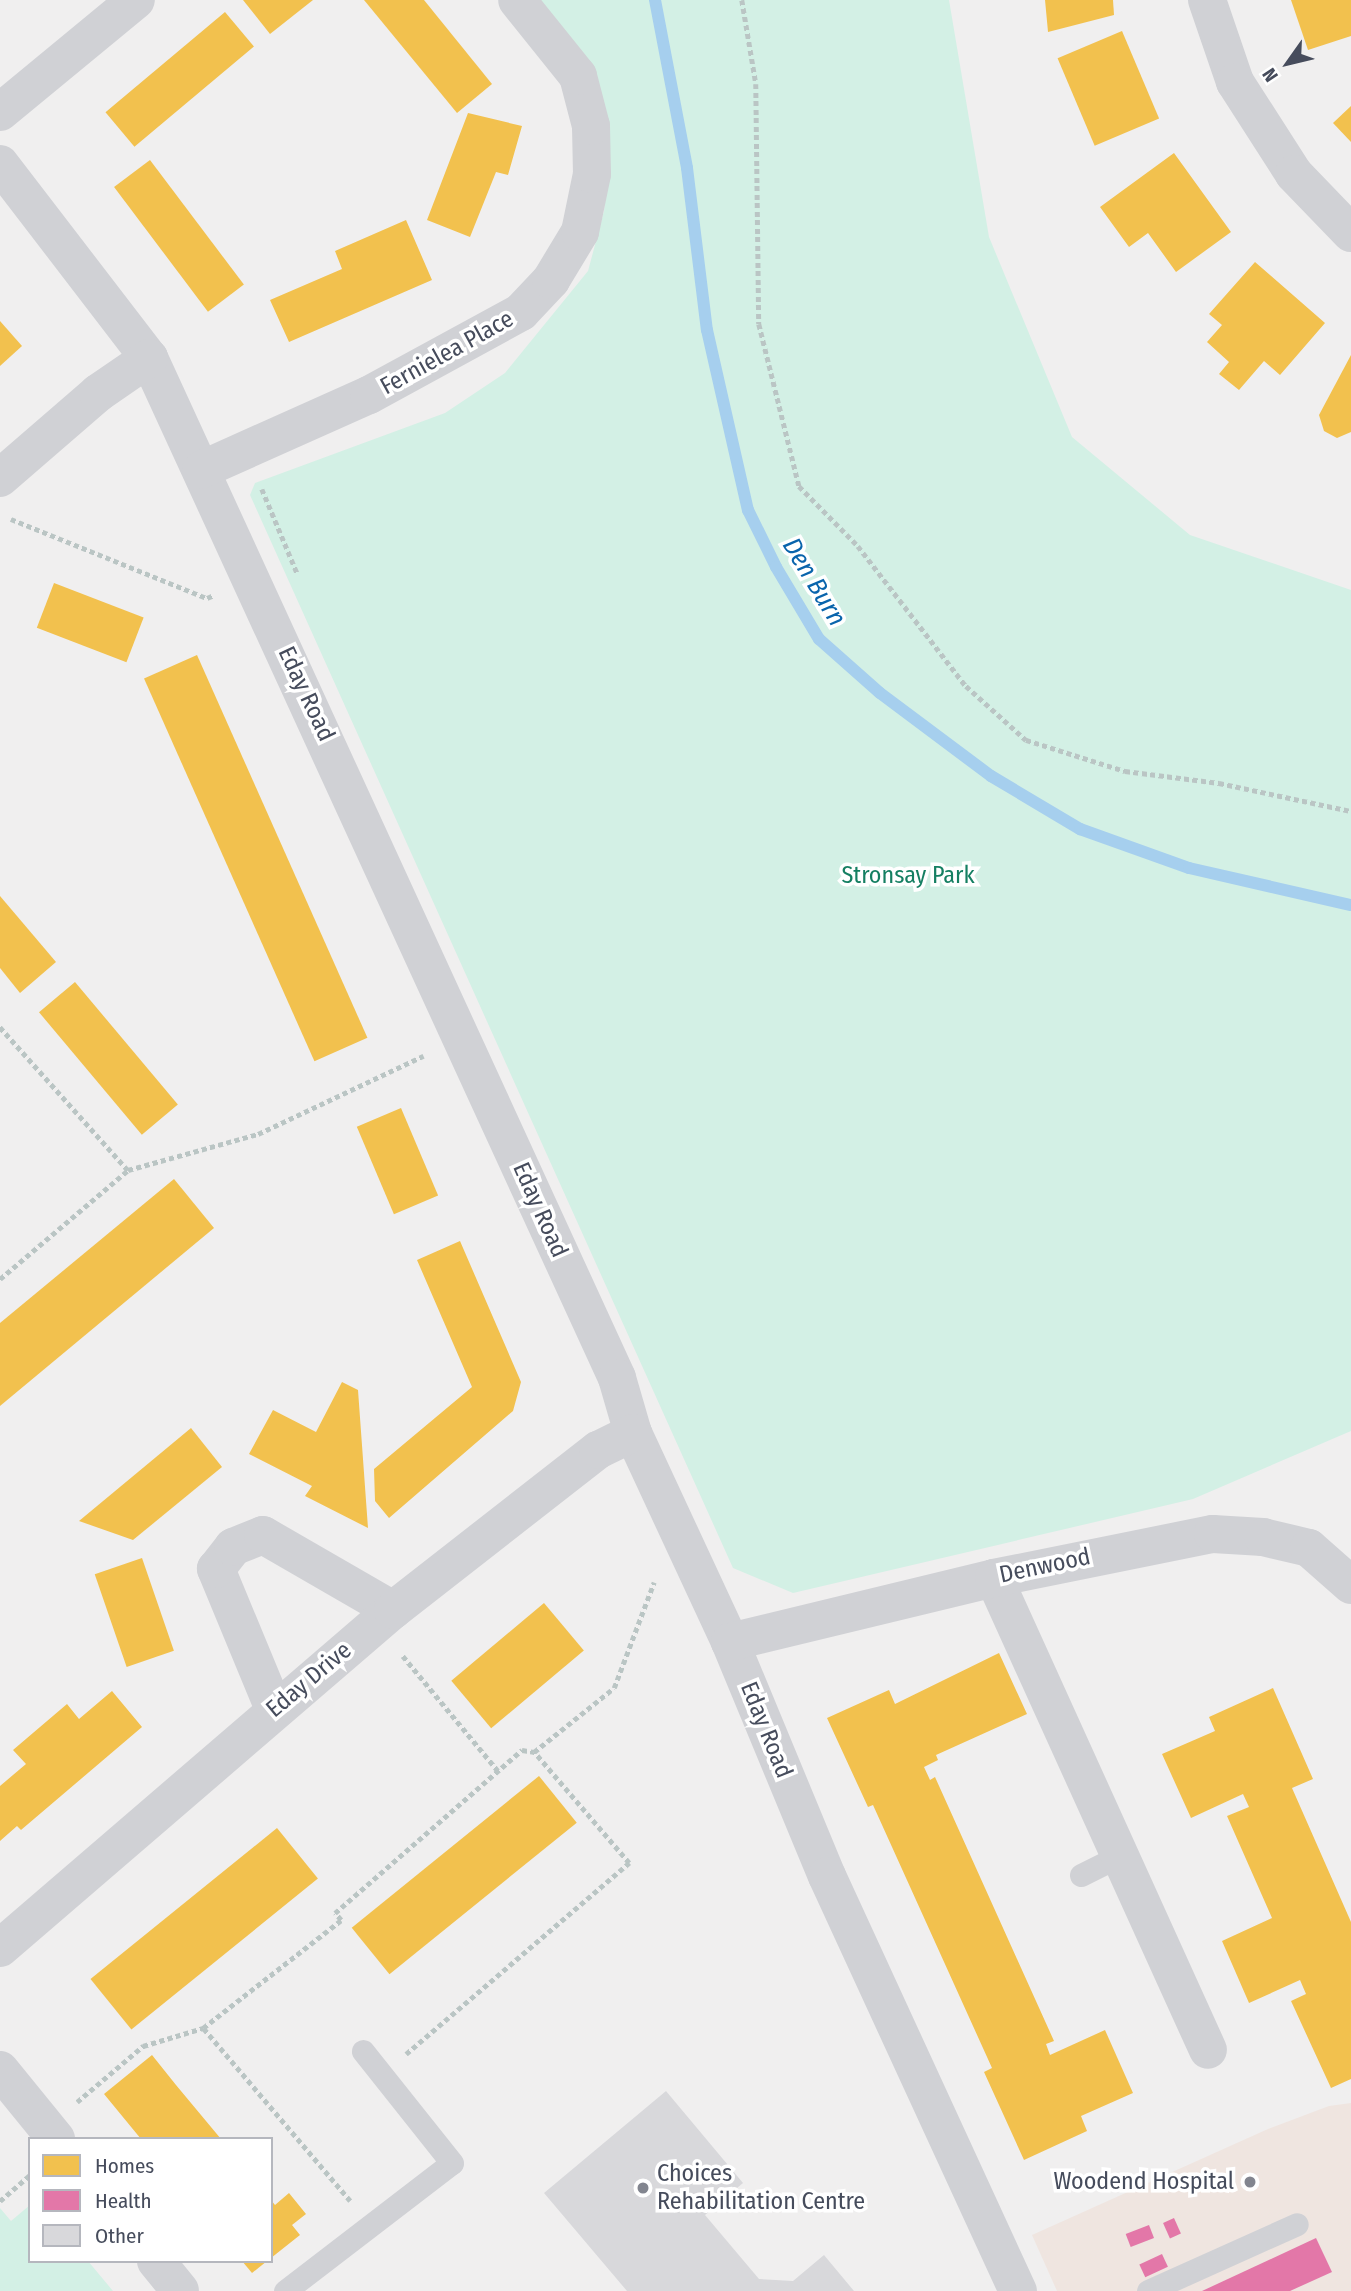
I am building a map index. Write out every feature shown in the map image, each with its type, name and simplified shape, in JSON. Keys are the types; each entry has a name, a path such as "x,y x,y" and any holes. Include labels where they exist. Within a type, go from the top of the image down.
{"street":[{"path":"0,112 135,0"},
{"name":"Fernielea Place","path":"201,470 369,395 521,312 551,280 580,232 592,174 590,126 578,76 517,0"},
{"path":"1207,0 1235,82 1294,174 1351,233"},
{"name":"Eday Road","path":"0,164 149,358 253,578 617,1378 634,1433 730,1642 827,1876 1018,2291"},
{"path":"0,478 98,393 149,358"},
{"name":"Eday Drive","path":"0,1948 274,1709 393,1610 598,1450 634,1433"},
{"name":"Denwood","path":"730,1642 993,1578 1213,1534 1263,1537 1309,1548 1351,1585"},
{"path":"274,1709 216,1569 233,1547 263,1535 393,1610"},
{"path":"993,1578 1208,2050"},
{"path":"0,2070 51,2133"},
{"path":"158,2263 180,2291"}],"lane":[{"path":"1080,1875 1119,1856"},
{"path":"285,2291 452,2163 363,2051"},
{"path":"1148,2291 1297,2224"}],"path":[{"path":"742,0 757,84 760,324 799,486 858,547 966,686 1026,740 1125,771 1219,783 1351,811"},
{"path":"0,515 207,598 253,578"},
{"path":"1,1029 128,1170"},
{"path":"0,1279 128,1170 258,1134 463,1038"},
{"path":"51,2133 143,2046 203,2028 341,1920 335,1913 498,1771 522,1751 534,1752 614,1688 657,1575 691,1556"},
{"path":"393,1610 395,1646 498,1771"},
{"path":"382,2074 629,1863 534,1752"},
{"path":"203,2028 371,2225"},
{"path":"0,2201 28,2177"}],"shaded area":[{"name":"Woodend Hospital","path":"1351,2103 1351,2291 1057,2291 1032,2235 1268,2129 1329,2106"}],"green space":[{"name":"Stronsay Park","path":"528,0 949,0 989,237 1072,437 1190,535 1351,590 1351,1431 1193,1499 793,1593 733,1568 250,495 255,483 445,413 505,373 588,271 604,211 609,152"},
{"path":"28,2207 28,2263 90,2263 113,2291 0,2291 0,2208 11,2221"}],"building: Homes":[{"path":"243,0 313,0 270,34"},
{"path":"364,0 424,0 492,84 457,113"},
{"path":"1045,0 1113,0 1114,15 1048,32"},
{"path":"1291,0 1351,0 1351,36 1308,50"},
{"path":"225,12 254,46 134,147 105,112"},
{"path":"1122,31 1159,118 1095,146 1058,58"},
{"path":"1351,106 1351,142 1333,123"},
{"path":"468,113 522,126 508,175 496,172 470,237 427,220"},
{"path":"1174,153 1231,232 1176,272 1148,233 1129,247 1100,207"},
{"path":"150,160 244,285 208,312 114,187"},
{"path":"406,220 432,280 289,342 270,300 342,269 335,251"},
{"path":"1255,262 1325,323 1280,375 1264,361 1239,390 1219,374 1229,362 1207,342 1222,325 1209,314"},
{"path":"0,321 22,346 0,366"},
{"path":"1351,355 1351,432 1337,438 1324,431 1319,415"},
{"path":"54,583 144,617 126,662 37,628"},
{"path":"197,655 367,1038 314,1061 144,679"},
{"path":"0,896 56,962 20,993 0,968"},
{"path":"75,982 178,1105 142,1135 39,1012"},
{"path":"401,1108 438,1195 394,1214 357,1127"},
{"path":"174,1179 214,1228 0,1406 0,1323"},
{"path":"460,1241 521,1382 513,1411 389,1518 375,1501 374,1469 472,1387 417,1260"},
{"path":"342,1382 358,1390 368,1528 305,1496 312,1486 249,1454 273,1410 316,1432"},
{"path":"191,1428 222,1467 133,1540 79,1521"},
{"path":"142,1558 174,1651 127,1667 95,1574"},
{"path":"544,1603 584,1650 491,1728 451,1681"},
{"path":"999,1653 1027,1714 936,1755 938,1760 924,1767 930,1780 935,1777 1054,2041 1046,2044 1050,2055 1105,2030 1133,2093 1081,2116 1087,2131 1024,2160 984,2072 992,2068 873,1805 868,1807 827,1718 889,1690 895,1704"},
{"path":"1273,1688 1313,1779 1292,1788 1351,1922 1351,2079 1331,2088 1291,2001 1306,1994 1300,1980 1249,2003 1222,1941 1272,1918 1227,1816 1249,1807 1243,1794 1191,1818 1162,1754 1215,1731 1209,1717"},
{"path":"112,1691 142,1727 21,1830 17,1826 0,1841 0,1786 26,1764 13,1750 67,1704 79,1719"},
{"path":"539,1776 577,1823 389,1974 352,1928"},
{"path":"277,1828 318,1879 131,2030 90,1979"},
{"path":"152,2055 219,2137 139,2137 104,2094"},
{"path":"289,2193 306,2214 292,2225 300,2235 273,2256 273,2202 275,2205"},
{"path":"244,2263 264,2263 252,2273"}],"building: Health":[{"path":"1174,2218 1181,2234 1170,2238 1163,2223"},
{"path":"1149,2225 1154,2238 1131,2247 1126,2234"},
{"path":"1316,2238 1332,2272 1290,2291 1202,2291"},
{"path":"1162,2254 1168,2267 1145,2277 1139,2265"}],"building: Other":[{"name":"Choices Rehabilitation Centre","path":"666,2091 743,2183 705,2215 759,2279 793,2281 824,2255 854,2291 627,2291 544,2193"}],"waterway":[{"name":"Den Burn","path":"655,0 687,168 707,330 748,510 776,567 819,639 880,693 991,776 1080,829 1189,868 1351,905"}],"place":[{"name":"Woodend Hospital","path":"1250,2182"},
{"name":"Choices Rehabilitation Centre","path":"643,2188"}]}
